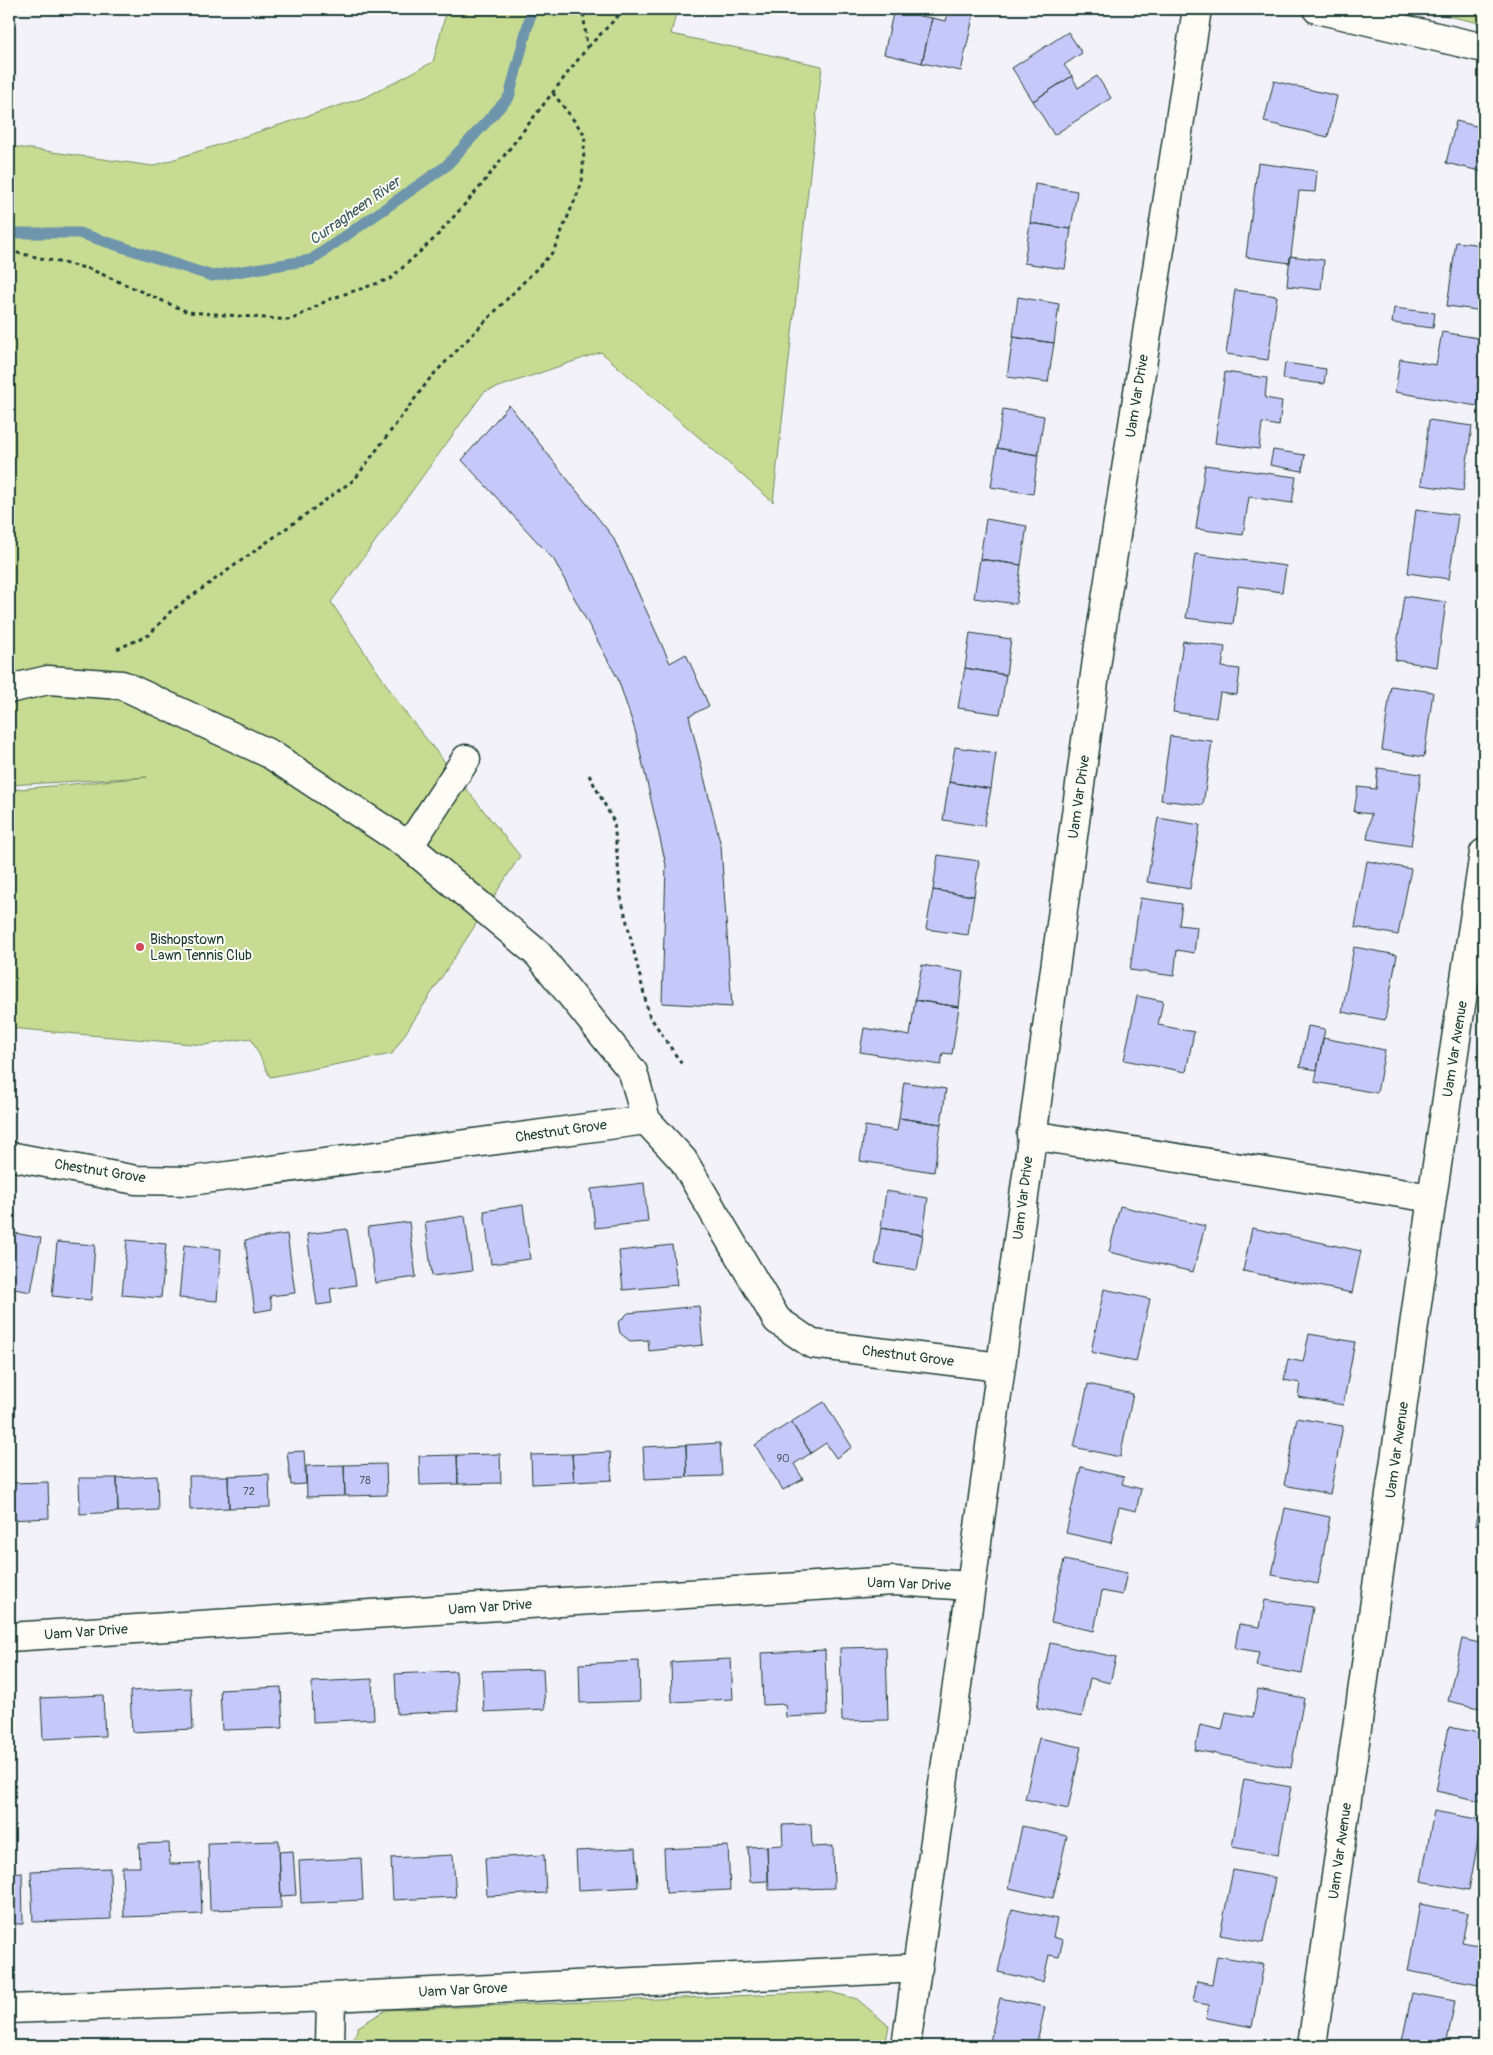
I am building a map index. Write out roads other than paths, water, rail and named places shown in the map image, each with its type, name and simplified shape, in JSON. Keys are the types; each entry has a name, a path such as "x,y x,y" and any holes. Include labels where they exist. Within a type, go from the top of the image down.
{"street":[{"name":"Uam Var Drive","path":"906,2046 971,1586 1031,1135 1046,1042 1099,645 1197,9"},
{"path":"1317,9 1484,48"},
{"path":"9,689 48,680 122,685 270,754 409,846 538,954 633,1072 646,1120"},
{"path":"409,846 466,760"},
{"name":"Uam Var Avenue","path":"1312,2046 1432,1198 1484,853"},
{"name":"Chestnut Grove","path":"9,1156 136,1180 190,1181 646,1120 684,1160 777,1320 812,1344 1000,1367"},
{"path":"1031,1135 1432,1198"},
{"name":"Uam Var Drive","path":"9,1637 893,1581 971,1586"},
{"name":"Uam Var Grove","path":"9,2008 331,1997 918,1968"},
{"path":"330,2046 331,1997"}],"waterway":[{"name":"Curragheen River","path":"9,233 79,233 212,276 311,260 446,166 509,97 532,9"}],"place":[{"name":"Bishopstown Lawn Tennis Club","path":"140,947"}]}
